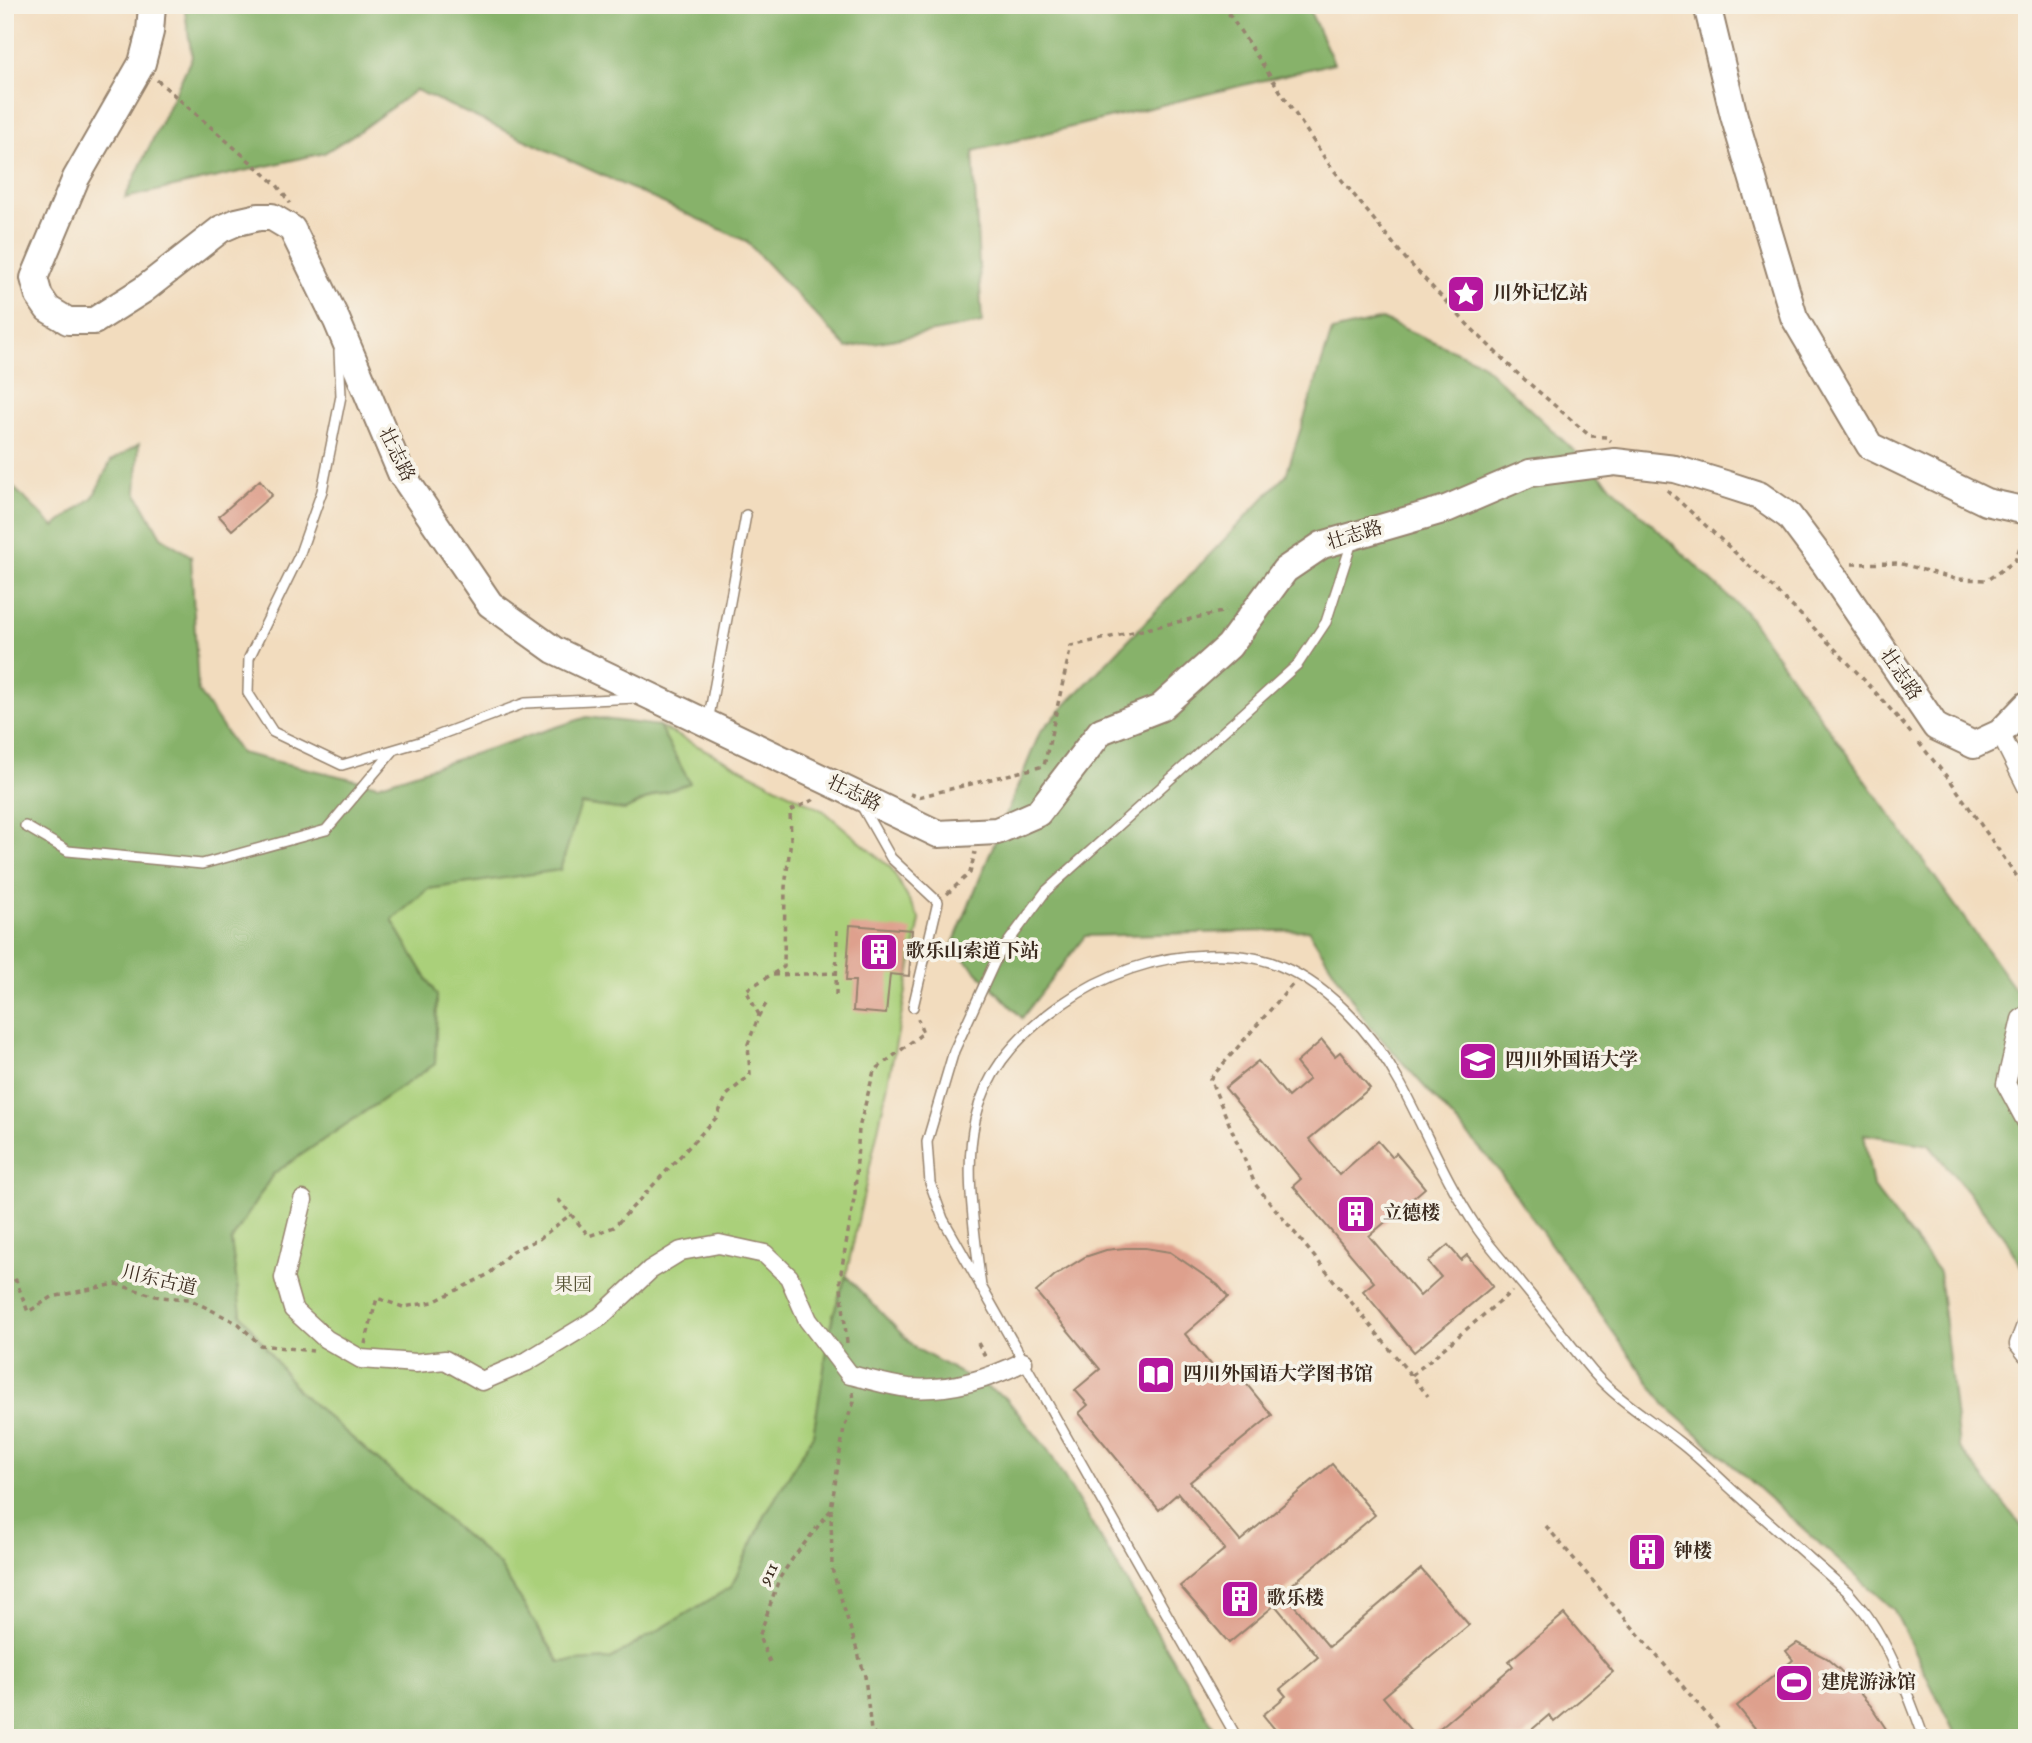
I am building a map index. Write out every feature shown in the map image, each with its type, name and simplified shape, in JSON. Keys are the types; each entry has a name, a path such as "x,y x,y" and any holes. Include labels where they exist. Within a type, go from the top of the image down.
{"street":[{"name":"壮志路","path":"152,5 150,32 142,63 76,178 34,278 39,296 48,309 68,321 94,321 143,290 221,229 259,216 272,217 292,229 337,321 401,473 491,604 554,650 938,834 997,831 1038,813 1101,730 1160,708 1229,646 1285,570 1322,545 1446,509 1530,473 1615,462 1675,468 1759,495 1789,516 1936,727 1974,745 2000,733 2027,705"},
{"path":"1707,5 1734,116 1794,317 1870,446 1986,502 2027,511"},
{"path":"2000,733 2027,787"},
{"path":"2027,1015 2021,1019 2006,1084 2027,1123"},
{"path":"303,1200 284,1279 293,1309 326,1339 361,1359 416,1363 445,1360 482,1381 526,1362 600,1317 650,1270 681,1251 719,1244 765,1254 789,1277 808,1320 850,1376 909,1388 964,1385 1023,1362"},
{"path":"2023,1349 2027,1323"}],"lane":[{"path":"337,321 341,396 322,491 299,556 249,658 248,693 273,732 342,765 424,741 525,703 653,698"},
{"path":"708,724 746,515"},
{"path":"1237,1738 943,1219 930,1183 927,1142 954,1051 997,957 1046,891 1298,664 1326,622 1353,537"},
{"path":"25,826 68,851 202,864 326,830 394,750"},
{"path":"855,794 891,858 938,902 913,1007"},
{"path":"981,1287 970,1196 972,1129 981,1097 1017,1041 1048,1013 1084,988 1154,961 1194,955 1233,954 1268,961 1301,976 1339,1005 1380,1054 1399,1081 1478,1230 1595,1374 1612,1392 1680,1442 1848,1592 1868,1616 1882,1640 1924,1738"}],"path":[{"path":"157,79 277,185 289,199"},
{"path":"1825,564 1899,563 1955,579 1987,580 2015,561 2023,533 2027,532"},
{"path":"905,793 918,797 1044,766 1072,646 1228,611 1249,619"},
{"path":"759,1016 746,990 784,967 790,811 813,800"},
{"path":"938,902 970,873 974,855"},
{"path":"836,995 837,928"},
{"path":"771,975 837,973"},
{"path":"1301,976 1210,1079 1255,1184 1428,1396"},
{"path":"558,1199 589,1236 614,1227 716,1118 727,1095 750,1075 748,1044 768,1001"},
{"path":"361,1359 377,1298 403,1307 433,1302 489,1274 512,1251 539,1239 571,1214"},
{"name":"川东古道","path":"5,1286 16,1280 28,1312 52,1297 116,1284 159,1297 189,1299 239,1324 260,1345 317,1352"},
{"path":"1412,1375 1522,1283"},
{"name":"911","path":"770,1662 759,1637 779,1579 831,1509"},
{"path":"1546,1526 1727,1738"}],"green space":[{"path":"184,5 1307,5 1334,63 973,151 982,323 847,348 746,241 416,90 324,153 125,198 192,57"},
{"path":"1382,319 1480,362 1746,613 2027,1006 2027,1276 2003,1234 1929,1145 1864,1134 1873,1187 1939,1272 1959,1447 2027,1533 2027,1738 1957,1738 1894,1610 1665,1405 1493,1163 1367,1023 1308,930 1085,936 1022,1018 952,946 1040,732 1286,475 1332,331"},
{"path":"139,444 136,492 161,537 191,556 198,691 240,753 378,785 587,717 659,726 690,783 655,795 625,810 581,804 560,870 428,889 392,920 437,996 435,1064 273,1174 231,1241 241,1314 298,1391 499,1565 559,1662 610,1659 731,1587 766,1514 813,1435 833,1315 846,1276 915,1348 1006,1398 1048,1450 1220,1738 5,1738 5,477 54,527 93,497 111,461"},
{"name":"果园","path":"659,726 824,811 891,868 920,920 846,1276 833,1315 813,1435 766,1514 731,1587 610,1659 560,1662 499,1565 298,1391 241,1314 231,1241 273,1174 435,1064 437,996 392,920 428,889 485,880 581,804 625,810 655,795 689,783"}],"building":[{"path":"260,480 272,495 232,530 219,516"},
{"name":"歌乐山索道下站","path":"850,925 912,930 909,976 890,974 886,1014 853,1011 855,981 846,981"},
{"name":"立德楼","path":"1322,1040 1335,1056 1340,1052 1370,1088 1309,1139 1339,1175 1378,1141 1392,1157 1396,1153 1425,1188 1369,1236 1420,1296 1441,1277 1428,1262 1448,1245 1461,1260 1467,1255 1493,1286 1414,1352 1363,1291 1374,1282 1293,1186 1301,1179 1225,1088 1258,1061 1288,1097 1309,1079 1296,1063"},
{"path":"1125,1248 1170,1252 1218,1285 1228,1297 1185,1334 1223,1380 1235,1370 1272,1415 1190,1482 1240,1541 1332,1464 1375,1515 1283,1592 1329,1647 1421,1569 1469,1625 1383,1697 1417,1738 1282,1738 1263,1715 1286,1696 1280,1689 1318,1657 1275,1605 1229,1643 1180,1586 1225,1549 1178,1493 1159,1510 1079,1413 1088,1405 1075,1390 1100,1369 1036,1292 1054,1276 1085,1257 1106,1250"},
{"name":"钟楼","path":"1647,1539 1660,1554 1647,1565 1634,1550"},
{"path":"1564,1614 1613,1672 1554,1722 1549,1715 1522,1738 1428,1738 1513,1666 1509,1661"},
{"name":"建虎游泳馆","path":"1797,1643 1826,1658 1840,1670 1871,1706 1892,1738 1763,1738 1737,1706 1793,1660 1786,1651"}],"place":[{"name":"川外记忆站","path":"1466,294"},
{"name":"歌乐山索道下站","path":"879,952"},
{"name":"四川外国语大学","path":"1478,1061"},
{"name":"立德楼","path":"1356,1214"},
{"name":"四川外国语大学图书馆","path":"1156,1375"},
{"name":"钟楼","path":"1647,1552"},
{"name":"歌乐楼","path":"1240,1599"},
{"name":"建虎游泳馆","path":"1794,1683"}]}
